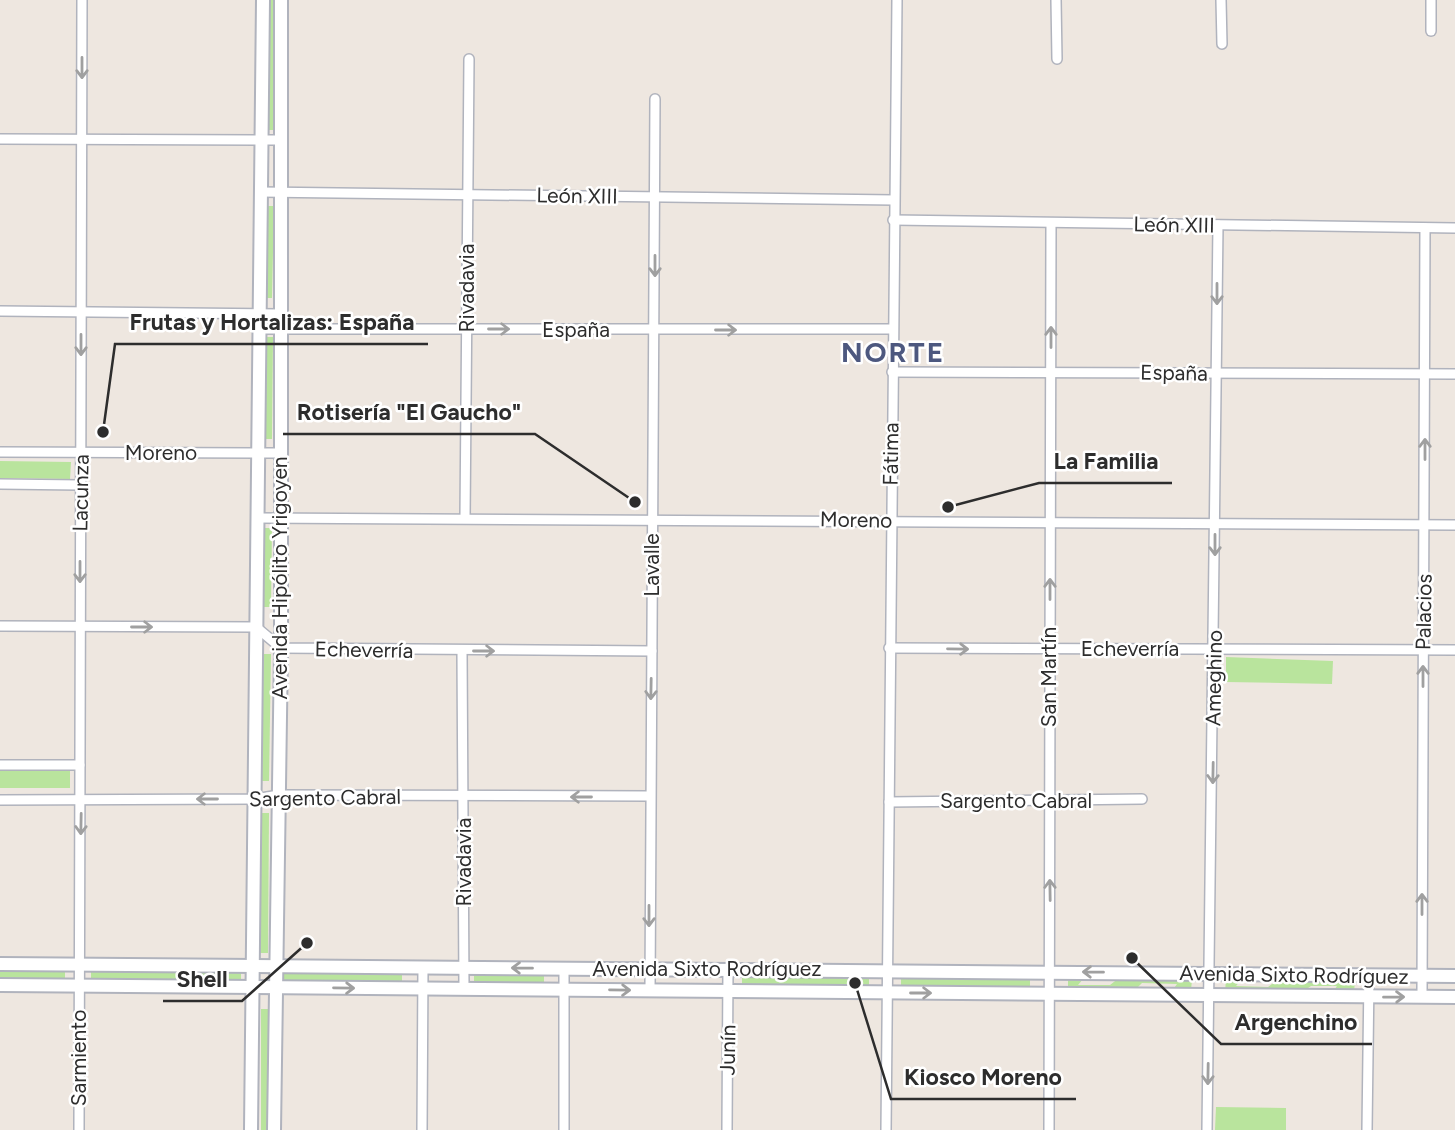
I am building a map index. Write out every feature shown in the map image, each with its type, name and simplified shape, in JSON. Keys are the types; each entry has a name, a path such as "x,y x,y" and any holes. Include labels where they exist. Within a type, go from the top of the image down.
{"main road":[{"name":"Avenida Hipólito Yrigoyen","path":"251,1130 263,0"},
{"name":"Avenida Hipólito Yrigoyen","path":"274,1130 281,648 281,0"},
{"name":"Avenida Sixto Rodríguez","path":"0,964 1455,976"},
{"name":"Avenida Sixto Rodríguez","path":"0,985 1455,997"}],"street":[{"name":"Lacunza","path":"79,986 82,0"},
{"name":"Fátima","path":"886,1130 897,0"},
{"path":"1056,0 1057,60"},
{"path":"1221,0 1222,44"},
{"path":"1431,0 1431,31"},
{"name":"Rivadavia","path":"465,518 470,59"},
{"name":"Lavalle","path":"650,990 648,968 655,99"},
{"path":"0,138 279,140"},
{"name":"León XIII","path":"261,192 894,200"},
{"name":"León XIII","path":"893,220 1455,228"},
{"name":"San Martín","path":"1049,1130 1052,993 1049,801 1051,223"},
{"name":"Ameghino","path":"1207,1130 1215,649 1218,225"},
{"name":"Palacios","path":"1422,996 1425,228"},
{"name":"España","path":"0,311 259,314 280,321 468,329 893,329"},
{"name":"España","path":"259,330 280,321"},
{"name":"España","path":"892,372 1455,374"},
{"name":"Moreno","path":"0,452 280,453"},
{"path":"0,484 80,485"},
{"name":"Moreno","path":"258,518 890,520 1455,526"},
{"path":"0,626 256,627 281,648"},
{"name":"Echeverría","path":"281,648 462,652 652,651"},
{"name":"Echeverría","path":"890,648 1455,650"},
{"name":"Rivadavia","path":"462,652 464,988"},
{"path":"0,765 80,765"},
{"name":"Sargento Cabral","path":"0,800 255,799 279,794 649,796"},
{"name":"Sargento Cabral","path":"889,802 1142,799"},
{"path":"422,1130 423,967"},
{"path":"564,969 564,1130"},
{"name":"Junín","path":"727,1130 728,969"},
{"path":"1367,1130 1369,976"},
{"name":"Sarmiento","path":"79,986 79,1130"}],"green space":[{"path":"268,0 275,0 275,130 267,130"},
{"path":"266,206 274,206 272,298 264,298"},
{"path":"265,337 273,337 272,439 264,439"},
{"path":"0,461 71,462 70,479 0,478"},
{"path":"264,528 272,528 271,607 263,607"},
{"path":"263,654 271,654 269,781 261,781"},
{"path":"1226,657 1333,661 1332,684 1226,682"},
{"path":"70,768 70,788 0,788 0,769"},
{"path":"261,813 269,813 268,953 260,953"},
{"path":"0,969 65,970 65,981 0,980"},
{"path":"91,971 241,972 241,983 91,982"},
{"path":"284,971 402,973 402,983 284,982"},
{"path":"474,974 544,975 544,986 474,985"},
{"path":"742,976 869,977 869,989 742,987"},
{"path":"1030,978 1030,989 901,990 901,979"},
{"path":"1068,978 1084,978 1078,985 1110,985 1119,978 1192,979 1191,991 1172,991 1177,984 1142,983 1134,991 1068,990"},
{"path":"1226,979 1242,979 1236,986 1268,987 1277,980 1355,980 1354,993 1332,993 1337,986 1311,986 1302,992 1225,992"},
{"path":"261,1009 269,1009 268,1130 261,1130"},
{"path":"1216,1107 1286,1108 1286,1130 1215,1130"}],"place":[{"name":"Frutas y Hortalizas: España","path":"103,432"},
{"name":"Rotisería \"El Gaucho\"","path":"635,502"},
{"name":"La Familia","path":"948,507"},
{"name":"Shell","path":"307,943"},
{"name":"Argenchino","path":"1132,958"},
{"name":"Kiosco Moreno","path":"855,983"}],"district":[{"name":"NORTE","path":"893,352"}]}
